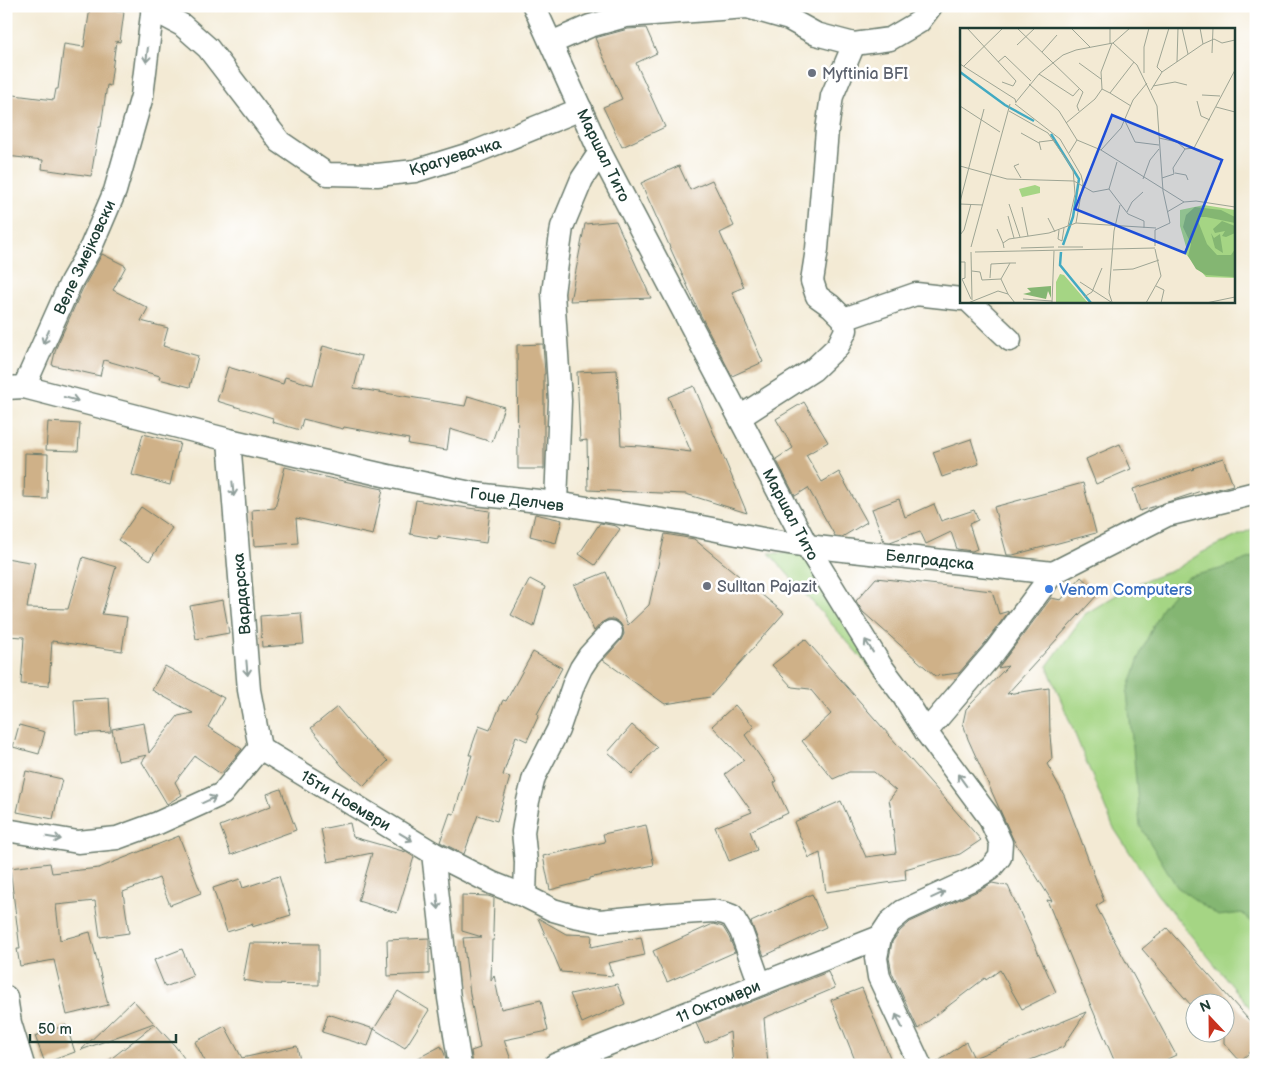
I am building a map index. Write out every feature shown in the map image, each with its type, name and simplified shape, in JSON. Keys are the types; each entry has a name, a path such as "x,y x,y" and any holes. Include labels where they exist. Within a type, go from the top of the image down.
{"street":[{"name":"Маршал Тито","path":"534,6 600,152 807,546 881,666 902,694 926,732 989,817 1001,843 1000,857 990,869 977,877 903,911 890,922 880,937"},
{"path":"550,43 590,26 626,16 747,8 789,19 816,34 854,44 890,39 919,22 931,6"},
{"name":"Крагуевачка","path":"152,8 182,25 208,48 280,142 327,174 377,175 415,171 473,153 581,109"},
{"name":"Веле Змејковски","path":"15,387 91,247 115,191 142,96 152,8"},
{"path":"740,418 813,370 838,346 846,330 844,319 817,296 812,281 817,249 827,130 832,96 854,44"},
{"path":"556,504 560,401 553,293 562,227 582,179 600,152"},
{"path":"844,319 916,294 960,298"},
{"path":"970,302 1010,340"},
{"name":"Гоце Делчев","path":"15,387 229,440 476,494 682,523 807,546"},
{"name":"Вардарска","path":"229,440 249,690 260,748"},
{"path":"926,732 995,651 1053,573 1168,514 1256,493"},
{"name":"Белградска","path":"807,546 1053,573"},
{"path":"525,896 526,862 523,832 534,777 558,730 581,668 589,656 611,632"},
{"path":"6,830 78,842 117,838 158,823 222,794 260,748"},
{"name":"15ти Ноември","path":"260,748 433,853 492,883 553,910 600,921 713,911 732,916 741,931 760,984"},
{"path":"433,853 449,998 460,1065"},
{"path":"880,937 876,958 879,976 920,1065"},
{"name":"11 Октомври","path":"555,1065 880,937"},
{"path":"6,997 10,1023 23,1065"}],"green space":[{"path":"1256,527 1256,1015 1157,894 1113,827 1047,666 1085,614 1133,585 1176,569 1201,553"},
{"path":"769,553 803,553 880,679"},
{"path":"1256,556 1256,655 1254,656 1256,661 1256,926 1242,913 1218,916 1177,887 1140,826 1127,693 1141,652 1162,607 1187,577 1220,569"}],"building":[{"path":"90,8 124,12 120,42 116,41 110,86 107,85 91,176 42,169 43,160 6,156 6,94 54,100 56,89 58,89 64,44 84,47"},
{"path":"646,28 657,53 636,63 665,127 622,147 603,107 622,99 595,38 628,29"},
{"path":"679,166 690,190 712,180 734,226 720,233 744,287 732,292 763,362 732,376 700,314 641,183"},
{"path":"616,221 651,298 570,301 585,224"},
{"path":"102,254 126,266 113,290 148,308 141,321 168,328 163,346 198,356 190,387 159,379 160,376 104,360 100,376 52,365 56,348 82,290"},
{"path":"543,344 545,374 544,469 518,469 517,345"},
{"path":"323,346 362,356 354,388 465,406 468,396 504,407 492,442 450,429 447,450 408,444 409,439 344,427 343,429 303,419 300,430 272,422 273,418 217,401 228,367 283,384 285,377 313,385"},
{"path":"617,370 621,445 691,452 668,397 694,386 747,513 686,494 588,490 587,440 580,441 577,372"},
{"path":"804,402 828,442 806,455 822,482 839,472 867,522 842,537 835,536 808,488 795,496 776,459 793,448 776,419"},
{"path":"48,422 80,424 78,451 46,450"},
{"path":"143,434 180,443 170,485 132,475"},
{"path":"971,439 979,464 942,477 933,452"},
{"path":"1120,444 1131,469 1096,484 1086,459"},
{"path":"25,453 48,454 47,499 24,498"},
{"path":"1223,458 1233,485 1202,493 1201,491 1140,511 1133,489"},
{"path":"285,467 383,489 373,535 296,518 298,543 254,546 252,510 275,508"},
{"path":"1083,483 1096,533 1007,555 994,507"},
{"path":"899,499 905,517 934,504 941,521 974,510 978,520 969,524 977,549 972,551 957,549 951,532 926,544 920,531 890,542 884,541 872,509"},
{"path":"416,500 490,511 486,543 438,536 438,539 410,534"},
{"path":"141,507 172,528 149,561 118,540"},
{"path":"535,514 562,520 556,543 530,536"},
{"path":"600,523 616,526 620,529 595,565 579,554"},
{"path":"665,534 694,539 784,613 710,697 665,704 603,660 621,640 624,634 623,628 614,619 608,619 601,623 594,631 574,585 606,572 628,625 649,605"},
{"path":"83,557 116,567 102,614 127,617 122,651 52,641 49,686 21,684 24,637 6,636 6,558 35,563 27,608 68,609"},
{"path":"1081,577 1099,593 1007,694 1049,688 1052,759 1047,764 1064,795 1104,901 1096,906 1176,1055 1155,1065 1114,1060 1047,900 1052,901 1013,839 968,739 963,723 966,709 1008,666 998,668 1051,598 1061,600"},
{"path":"876,578 992,591 999,614 1009,611 959,673 935,676 863,612 856,601"},
{"path":"530,579 545,587 534,627 511,615"},
{"path":"223,600 229,633 196,639 190,606"},
{"path":"301,613 304,644 262,647 260,616"},
{"path":"805,639 981,840 960,854 905,869 906,880 826,892 820,853 809,858 794,822 841,801 866,857 896,853 889,800 896,791 874,772 849,772 833,779 802,741 831,714 810,689 792,687 772,665"},
{"path":"533,652 562,668 537,714 539,715 527,741 516,736 503,775 510,777 497,821 478,815 464,854 440,842 450,813 454,814 472,755 469,755 479,726 490,730 503,700 506,701"},
{"path":"165,666 224,698 208,727 242,749 221,774 195,756 175,782 182,795 167,804 142,762 147,755 118,761 112,729 144,723 149,753 178,716 193,713 152,690"},
{"path":"109,698 111,732 76,734 74,700"},
{"path":"735,705 754,727 745,735 777,781 774,783 788,813 750,831 757,850 729,861 715,827 752,812 725,774 744,760 712,726"},
{"path":"337,707 362,737 388,761 364,786 342,766 311,728"},
{"path":"19,725 45,732 39,754 13,747"},
{"path":"632,725 657,747 632,774 608,752"},
{"path":"26,771 62,779 53,819 17,812"},
{"path":"281,789 296,830 231,855 220,826 271,806 267,794"},
{"path":"350,823 353,837 406,852 414,857 397,913 358,901 372,853 328,862 321,829"},
{"path":"646,825 654,865 589,878 589,880 550,890 543,856 605,842 603,834"},
{"path":"179,836 201,893 170,905 159,878 123,892 129,933 100,937 95,901 56,905 60,940 90,932 108,1005 67,1015 54,960 20,966 17,949 20,949 10,868 50,863 52,873 99,868"},
{"path":"279,876 291,915 252,927 253,924 227,932 213,888 240,879 243,888"},
{"path":"992,883 1008,886 1056,992 1022,1009 1000,970 986,980 985,978 918,1029 892,973 889,958 892,942 910,922"},
{"path":"812,894 826,927 764,956 751,922"},
{"path":"462,895 494,898 494,940 492,940 491,981 494,975 501,1009 541,1000 548,1031 504,1040 511,1060 497,1065 473,1065 471,1051 480,1048 470,994 463,938 482,937 462,931"},
{"path":"538,918 566,934 592,935 591,947 641,937 645,955 608,963 613,976 561,972"},
{"path":"713,924 723,927 735,952 667,982 653,951"},
{"path":"1167,928 1226,994 1184,994 1184,997 1142,949"},
{"path":"429,938 429,974 388,976 387,940"},
{"path":"250,943 319,944 319,985 267,984 243,980"},
{"path":"182,949 193,976 165,987 154,960"},
{"path":"828,972 835,988 764,1018 768,1065 733,1065 730,1032 705,1043 696,1023"},
{"path":"617,984 625,1004 582,1023 570,994"},
{"path":"862,988 893,1065 857,1065 831,1000"},
{"path":"398,991 429,1010 405,1048 374,1029"},
{"path":"133,1000 154,1023 81,1050"},
{"path":"1234,1003 1256,1028 1256,1047 1240,1061 1225,1044 1234,1044"},
{"path":"1086,1012 1063,1047 1018,1065 933,1065 966,1042 974,1058"},
{"path":"328,1014 374,1029 368,1046 322,1032"},
{"path":"155,1024 184,1058 173,1065 103,1065"},
{"path":"66,1025 75,1052 45,1063 35,1036"},
{"path":"225,1026 242,1058 297,1046 301,1065 207,1065 195,1042"},
{"path":"441,1046 447,1065 405,1065"}],"place":[{"name":"Myftinia BFI","path":"812,73"},
{"name":"Sulltan Pajazit","path":"707,586"},
{"name":"Venom Computers","path":"1049,589"}]}
